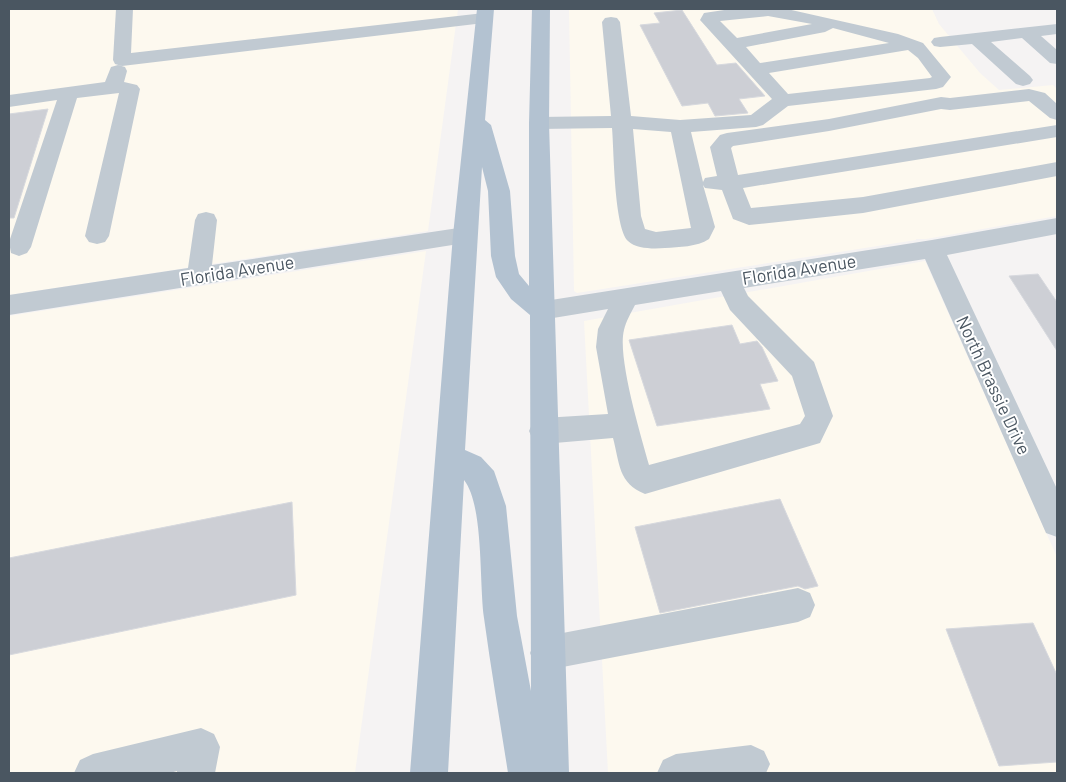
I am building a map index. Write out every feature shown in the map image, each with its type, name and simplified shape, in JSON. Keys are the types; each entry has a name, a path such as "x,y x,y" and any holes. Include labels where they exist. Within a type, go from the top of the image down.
{"main road":[{"path":"541,9 539,123 541,310 550,773"},
{"path":"429,773 465,235 484,13"},
{"path":"477,106 499,191 503,256 508,277 520,292 541,310"},
{"path":"451,457 472,467 483,481 491,506 500,616 527,773"}],"street":[{"path":"113,87 122,60 124,9"},
{"path":"539,123 622,122 680,126 756,121 783,100 808,99 936,84 942,77 917,47 912,44 838,25 771,12 757,11 710,17 709,20 734,44 783,100"},
{"path":"122,60 484,13"},
{"path":"611,22 630,216 632,229 641,238 650,240 696,236 701,233 703,227 680,126"},
{"path":"734,44 838,25"},
{"path":"940,42 1057,30"},
{"path":"1025,32 1057,59"},
{"path":"976,38 1023,80"},
{"path":"756,69 912,44"},
{"path":"922,85 941,103"},
{"path":"9,101 123,86 130,89 98,236"},
{"path":"19,247 69,93"},
{"path":"1057,114 1038,97 1029,94 950,104 941,103 829,124 726,140 720,147 721,156 741,213 749,218 863,205 1057,169"},
{"path":"692,184 731,183 1057,130"},
{"path":"199,276 206,220"},
{"name":"Florida Avenue","path":"541,310 932,249 1057,226"},
{"name":"Florida Avenue","path":"9,305 465,235"},
{"name":"North Brassie Drive","path":"932,249 1057,522"},
{"path":"626,297 611,329 608,347 624,425 637,474 645,480 810,434 819,416 804,370 739,303 728,281"},
{"path":"543,431 624,425"},
{"path":"548,654 798,605"},
{"path":"93,773 201,747 196,773"},
{"path":"676,773 751,764"}],"shaded area":[{"path":"9,9 458,9 428,231 9,295"},
{"path":"569,9 932,9 939,24 980,73 999,90 1053,85 1057,89 1057,216 926,239 916,239 577,293 574,291"},
{"path":"426,251 355,773 9,773 9,316"},
{"path":"925,261 1057,557 1057,773 608,773 584,321"}],"building":[{"path":"682,10 717,65 736,63 765,96 739,99 748,113 715,116 708,103 682,106 640,25 660,23 654,13"},
{"path":"48,109 14,218 9,218 9,114"},
{"path":"1038,274 1057,302 1057,351 1009,276"},
{"path":"732,325 740,344 757,341 762,347 778,381 760,384 770,409 657,426 629,340"},
{"path":"780,499 818,586 805,589 798,586 660,613 635,527"},
{"path":"292,502 296,595 9,655 9,558"},
{"path":"1033,623 1057,675 1057,762 999,766 946,629"}]}
